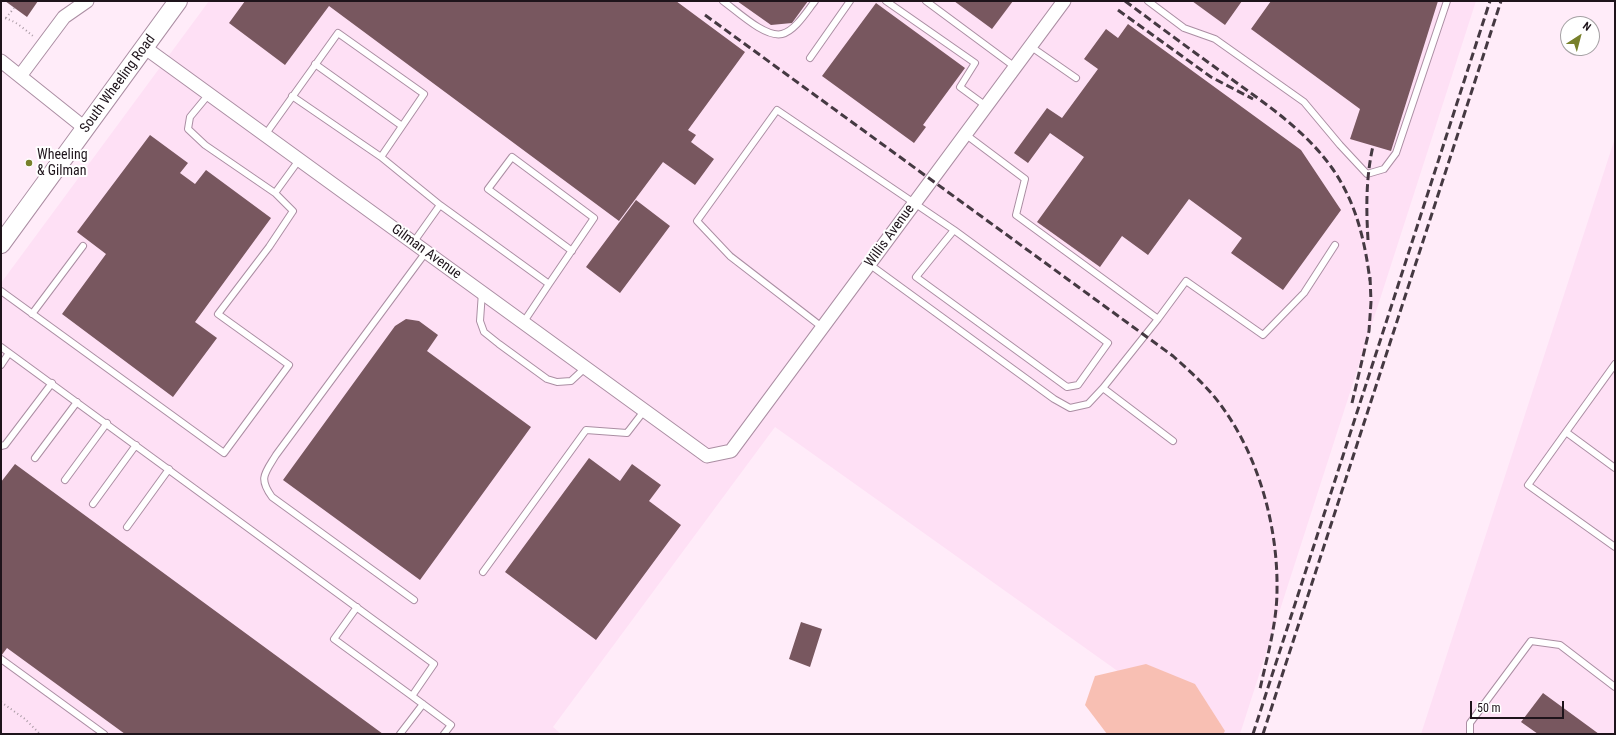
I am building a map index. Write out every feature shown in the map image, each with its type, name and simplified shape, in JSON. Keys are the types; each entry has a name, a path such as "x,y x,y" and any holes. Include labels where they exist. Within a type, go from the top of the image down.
{"main road":[{"name":"South Wheeling Road","path":"1,244 178,1"}],"street":[{"path":"20,76 64,17 87,1"},
{"name":"Willis Avenue","path":"707,456 731,451 1064,1"},
{"name":"Gilman Avenue","path":"144,47 707,456"},
{"path":"1,60 86,129"}],"lane":[{"path":"723,1 766,32 782,34 797,24 815,1"},
{"path":"810,58 850,1"},
{"path":"886,1 975,63 960,87 986,106"},
{"path":"926,1 1015,67"},
{"path":"1148,1 1184,28 1215,39 1304,102 1340,145 1367,174 1384,169 1396,153 1447,1"},
{"path":"264,134 338,33 424,94 381,157"},
{"path":"1030,46 1076,78"},
{"path":"315,64 402,126"},
{"path":"1,292 224,453 289,365 218,314 269,247 293,211 275,193 205,145 188,129 190,117 209,94"},
{"path":"292,96 381,157 440,205 549,284"},
{"path":"822,327 730,256 697,221 777,110 913,204 954,230 1108,343 1078,385 1066,388 916,277 954,230"},
{"path":"965,134 1025,179 1016,215 1158,319"},
{"path":"523,323 549,284 572,251 594,218 512,157 488,189 572,251"},
{"path":"275,193 299,160"},
{"path":"413,243 440,205"},
{"path":"869,264 1054,399 1070,408 1088,404 1103,388 1186,281 1263,335 1304,293 1335,245"},
{"path":"32,314 83,246"},
{"path":"414,600 272,497 264,486 264,474 276,455 426,252"},
{"path":"482,292 480,321 484,332 498,344 547,379 557,382 572,381 585,368"},
{"path":"1,347 107,423 434,664 412,696"},
{"path":"1,365 9,353"},
{"path":"1615,364 1528,485 1615,547"},
{"path":"1,446 5,444 52,383"},
{"path":"1103,388 1173,441"},
{"path":"35,458 77,402"},
{"path":"483,572 586,430 627,433 644,411"},
{"path":"65,480 107,423"},
{"path":"1566,432 1615,468"},
{"path":"93,504 136,445"},
{"path":"127,526 169,469"},
{"path":"357,607 334,639 451,725 444,734"},
{"path":"1470,734 1470,723 1532,641 1560,645 1615,687"},
{"path":"1,659 104,734"},
{"path":"400,734 423,704"}],"path":[{"path":"6,18 14,8"},
{"path":"1,18 6,18 44,44"},
{"path":"1,702 25,719 40,734"}],"shaded area":[{"path":"209,1 1476,1 1240,734 1206,734 775,427 553,727 561,734 1,734 1,283"},
{"path":"1615,138 1615,734 1421,734"},
{"path":"1146,664 1195,684 1225,731 1223,734 1107,734 1085,705 1095,676"}],"building":[{"path":"5,1 38,1 27,17"},
{"path":"245,1 676,1 745,52 688,130 696,135 691,142 714,159 695,185 663,162 619,221 329,6 285,65 229,23"},
{"path":"737,1 808,1 792,23 771,25"},
{"path":"954,1 1013,1 992,29"},
{"path":"1192,1 1242,1 1225,25"},
{"path":"1271,1 1438,1 1391,151 1350,139 1360,109 1251,29"},
{"path":"876,3 965,68 923,125 926,127 914,143 822,76"},
{"path":"1128,24 1301,150 1341,210 1283,290 1231,253 1242,238 1189,199 1148,255 1122,236 1100,267 1037,222 1084,157 1050,133 1028,163 1014,153 1047,108 1062,118 1098,69 1084,59 1106,29 1118,38"},
{"path":"150,135 188,163 180,173 195,184 206,170 271,218 195,322 217,338 173,397 62,314 106,254 77,232"},
{"path":"636,200 670,226 620,293 586,267"},
{"path":"406,319 419,321 438,335 427,351 531,427 420,580 283,480 395,326"},
{"path":"589,458 620,481 632,464 661,485 649,501 681,525 596,640 505,572"},
{"path":"15,464 383,734 125,734 7,648 1,656 1,482"},
{"path":"801,622 822,629 810,667 789,659"},
{"path":"1543,693 1599,734 1538,734 1521,722"}],"railway":[{"path":"1125,1 1271,108 1298,130 1321,154 1340,181 1353,208 1362,237 1370,281"},
{"path":"1253,734 1490,1"},
{"path":"1263,734 1501,1"},
{"path":"1118,10 1211,77 1253,99"},
{"path":"705,15 1173,356 1214,396 1225,411 1248,451 1264,496 1274,543 1277,602 1271,640 1260,689"},
{"path":"1368,240 1367,192 1373,146"},
{"path":"1352,403 1369,331 1371,302 1370,276"}],"place":[{"name":"Wheeling & Gilman","path":"29,163"}]}
